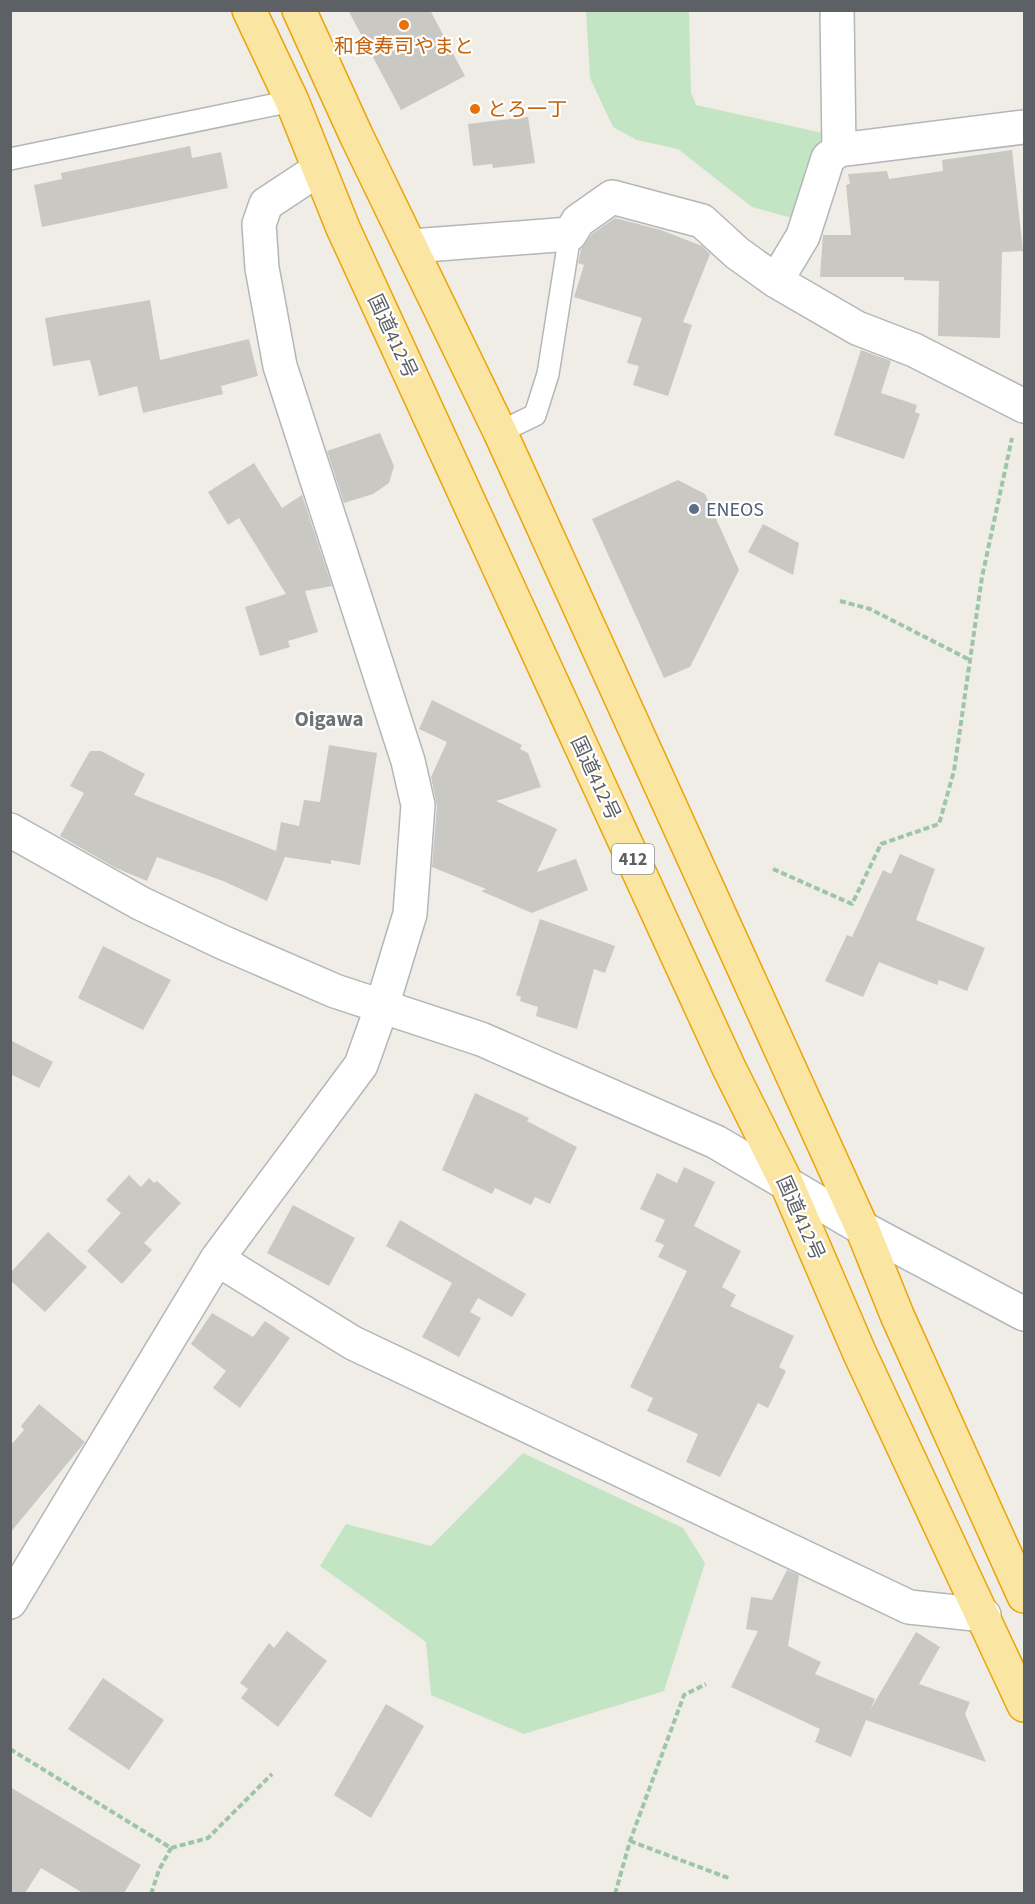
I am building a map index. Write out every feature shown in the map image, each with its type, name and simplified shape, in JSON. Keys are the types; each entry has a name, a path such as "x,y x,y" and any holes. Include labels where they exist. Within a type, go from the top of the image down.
{"highway":[{"name":"国道412号","path":"249,10 292,101 343,228 729,1068 785,1180 856,1344 1024,1705"},
{"path":"299,10 356,135 412,246 500,432 862,1228 897,1315 1024,1596"}],"street":[{"path":"837,10 839,150"},
{"path":"776,281 803,236 828,158 839,150 1024,127"},
{"path":"10,1602 217,1259 361,1065 410,914 418,805 408,761 280,366 262,268 259,224 266,204 319,169"},
{"path":"412,246 570,234 578,221 612,197 702,221 737,253 776,281 857,328 914,350 1024,406"},
{"path":"10,830 140,903 212,937 335,991 481,1038 716,1142 785,1180 862,1228 1024,1314"},
{"path":"217,1259 352,1343 909,1607 984,1615"}],"lane":[{"path":"10,159 292,101"},
{"path":"500,432 535,415 548,374 570,234"}],"path":[{"path":"772,869 852,904 881,844 939,824 954,771 982,577 1013,436"},
{"path":"840,601 870,609 970,660"},
{"path":"615,1893 630,1841 684,1695 706,1684"},
{"path":"10,1749 171,1848"},
{"path":"151,1893 159,1870 171,1848 208,1838 272,1774"},
{"path":"630,1841 731,1880"}],"green space":[{"path":"586,11 689,11 691,92 696,105 823,133 803,221 752,207 678,149 637,140 613,127 590,78"},
{"path":"523,1453 683,1528 705,1563 664,1691 524,1734 431,1695 426,1642 320,1566 346,1524 431,1546"}],"building":[{"path":"348,10 430,10 465,76 401,110"},
{"path":"528,117 535,163 493,168 492,164 473,166 468,124"},
{"path":"190,146 192,158 221,152 228,188 42,227 34,185 62,179 61,173"},
{"path":"1012,150 1023,251 1002,252 1000,338 938,336 939,281 904,280 904,277 820,277 823,235 851,235 846,185 850,184 848,174 887,171 889,179 943,171 942,160"},
{"path":"615,218 661,230 702,246 710,254 683,322 692,325 668,396 633,385 639,366 627,363 642,318 574,297 584,265 578,263 581,249 592,234"},
{"path":"150,300 160,360 249,339 258,376 221,386 223,394 143,413 137,386 99,396 90,360 53,366 45,318"},
{"path":"861,350 891,361 881,393 917,405 915,412 920,414 904,459 834,435"},
{"path":"380,433 394,466 389,483 373,494 344,503 327,451"},
{"path":"254,463 282,508 302,495 332,586 305,591 318,632 288,641 290,647 260,656 245,607 286,594 239,518 228,525 208,492"},
{"path":"678,480 705,494 739,570 690,667 664,678 592,519"},
{"path":"763,524 799,543 793,575 748,552"},
{"path":"432,700 522,745 520,749 528,753 541,787 496,801 557,829 537,872 576,859 588,890 532,913 481,891 486,889 432,867 437,806 431,777 447,742 419,729"},
{"path":"329,745 377,753 360,865 331,860 331,864 285,857 267,901 223,881 157,857 147,881 116,868 60,836 84,793 70,786 90,751 101,751 145,774 134,795 276,851 281,822 299,826 304,800 320,802"},
{"path":"900,854 935,869 916,920 985,948 967,991 939,980 937,985 879,962 863,997 825,981 847,935 852,937 883,870 891,874"},
{"path":"540,919 615,946 605,973 594,969 577,1029 536,1016 538,1007 520,1001 521,997 516,995"},
{"path":"103,946 171,980 143,1030 78,998"},
{"path":"10,1040 53,1062 39,1088 10,1074"},
{"path":"475,1093 529,1118 527,1121 577,1147 550,1204 535,1197 531,1205 495,1188 492,1194 442,1170"},
{"path":"684,1167 715,1182 694,1226 741,1251 722,1287 736,1295 730,1306 794,1336 779,1367 786,1371 768,1408 758,1403 720,1477 686,1462 698,1434 647,1411 653,1398 630,1387 687,1271 658,1257 664,1245 655,1241 665,1220 640,1209 657,1173 677,1183"},
{"path":"129,1175 141,1187 149,1178 154,1183 157,1181 181,1203 144,1243 152,1250 122,1284 87,1251 121,1213 106,1200"},
{"path":"293,1205 355,1238 329,1286 267,1253"},
{"path":"400,1220 526,1294 512,1317 478,1298 470,1312 481,1318 459,1357 422,1337 452,1283 386,1246"},
{"path":"48,1232 87,1267 45,1312 10,1280 10,1273"},
{"path":"212,1313 253,1337 265,1321 290,1338 240,1408 213,1388 226,1371 191,1344"},
{"path":"39,1404 85,1442 10,1533 10,1446 24,1430 21,1426"},
{"path":"787,1570 799,1575 788,1646 821,1662 815,1674 875,1699 870,1710 916,1632 940,1647 919,1684 970,1702 965,1714 986,1762 866,1720 851,1757 815,1742 820,1729 731,1687 758,1631 746,1629 751,1597 772,1600"},
{"path":"287,1631 327,1661 278,1727 241,1698 248,1689 240,1683 269,1643 274,1648"},
{"path":"103,1678 164,1720 129,1770 68,1729"},
{"path":"386,1704 424,1726 371,1818 334,1795"},
{"path":"10,1787 141,1865 124,1893 83,1893 41,1868 25,1893 10,1893"}],"place":[{"name":"和食寿司やまと","path":"404,25"},
{"name":"とろ一丁","path":"475,109"},
{"name":"ENEOS","path":"694,509"}],"district":[{"name":"Oigawa","path":"329,719"}]}
